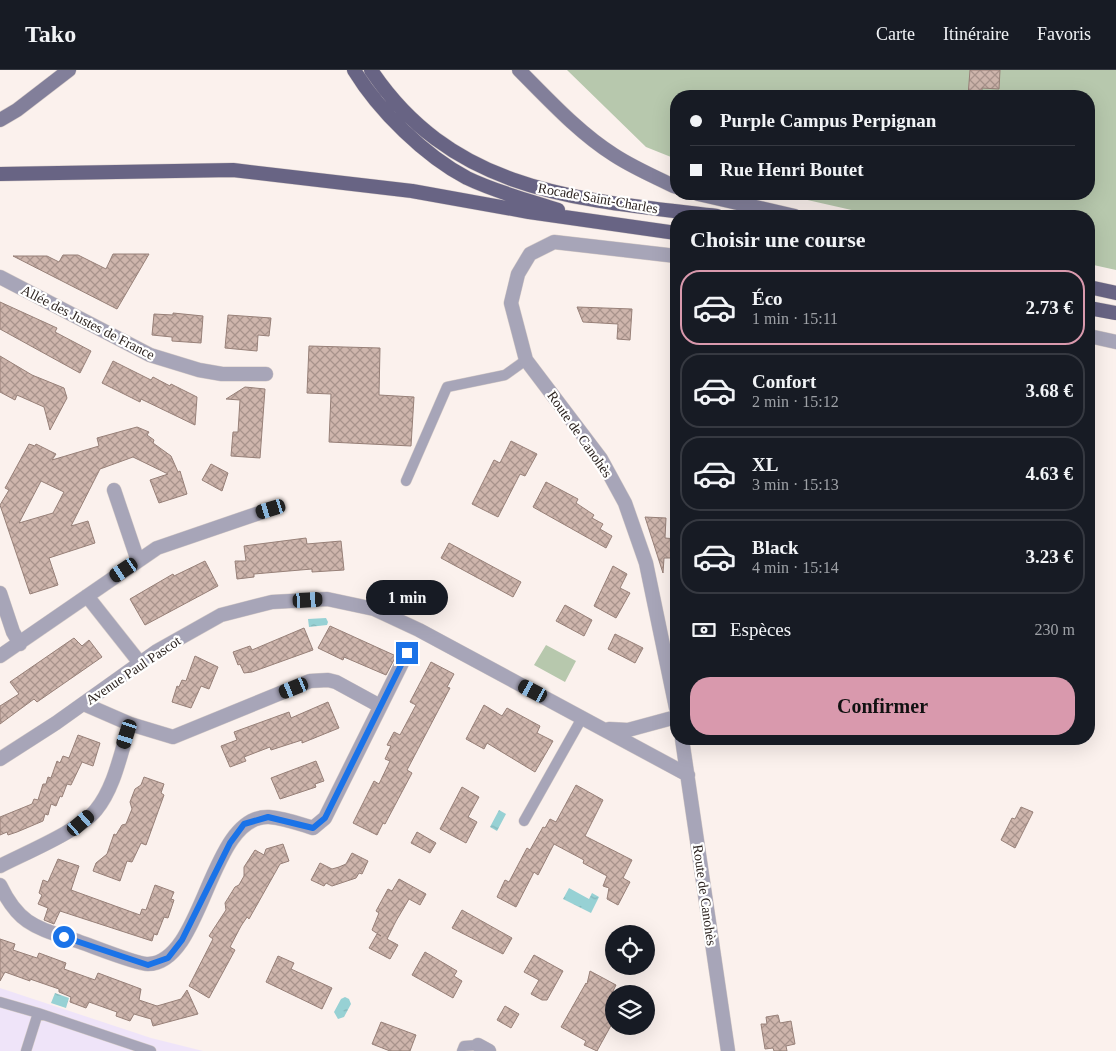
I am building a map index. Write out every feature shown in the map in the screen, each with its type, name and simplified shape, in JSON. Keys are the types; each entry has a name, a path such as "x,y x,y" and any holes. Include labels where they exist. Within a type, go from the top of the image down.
{"main road":[{"path":"0,120 17,110 69,70"},
{"name":"Rocade Saint-Charles","path":"354,70 380,106 417,143 466,177 502,192 560,210 670,225"},
{"name":"Rocade Saint-Charles","path":"371,70 401,108 424,130 470,162 497,175 526,186 596,201 670,210"},
{"path":"518,70 550,102 612,154 641,171 670,184"},
{"path":"0,174 233,170 412,191 538,214 670,232"},
{"path":"724,200 769,210"},
{"path":"1095,288 1116,293"},
{"path":"1095,309 1116,313"}],"street":[{"name":"Route de Canohès","path":"670,255 554,242 530,254 518,274 511,303 526,360 601,459 625,503 646,563 670,679"},
{"name":"Allée des Justes de France","path":"0,277 150,355 198,370 222,374 266,374"},
{"path":"1095,337 1116,342"},
{"path":"114,490 138,561"},
{"path":"0,656 157,548 271,509"},
{"path":"0,593 13,632 20,644"},
{"path":"87,596 140,663"},
{"name":"Avenue Paul Pascot","path":"0,759 84,704 157,651 221,615 272,602 327,599 374,609 418,630 606,729 688,775"},
{"path":"0,885 10,906 31,926 148,965 168,958 182,940 230,843 244,824 268,817 313,828 325,818 407,653"},
{"path":"84,704 130,724 173,736 310,681 328,680 380,706"},
{"name":"Avenue Paul Pascot","path":"606,729 628,730 670,719"},
{"path":"0,866 81,823 96,810 112,781 130,724"},
{"name":"Route de Canohès","path":"683,745 728,1051"}],"lane":[{"path":"406,482 447,387 505,375 526,360"},
{"path":"524,821 582,718"},
{"path":"0,1003 38,1013 151,1051"},
{"path":"26,1051 38,1013"},
{"path":"462,1051 464,1046 484,1048"}],"shaded area":[{"path":"0,988 151,1038 203,1051 0,1051"}],"green space":[{"path":"567,70 1116,70 1116,270 1095,265 1095,210 852,210 807,200 1095,200 1095,90 670,90 670,157 646,147"},
{"path":"546,645 576,661 565,682 534,665"}],"water":[{"path":"326,618 327,625 309,627 308,619"},
{"path":"499,810 506,814 497,831 490,827"},
{"path":"569,888 589,899 592,893 599,897 591,913 563,899"},
{"path":"55,993 69,998 66,1008 51,1003"},
{"path":"345,997 349,999 351,1004 344,1017 338,1019 334,1012 341,999"}],"building":[{"path":"970,70 1000,70 999,89 982,88 982,90 968,90"},
{"path":"113,254 149,254 117,309 13,256 47,256 59,262 63,255 78,255 106,269"},
{"path":"0,302 57,328 55,332 91,351 80,373 0,329"},
{"path":"577,307 632,309 630,340 617,339 618,324 583,322"},
{"path":"173,313 203,316 201,343 172,341 172,337 152,335 154,314 173,315"},
{"path":"228,315 271,318 269,336 258,335 257,351 225,348"},
{"path":"309,346 380,348 379,395 414,397 411,446 329,442 331,394 307,393"},
{"path":"0,356 32,375 64,388 67,398 50,430 44,407 17,395 15,400 0,392"},
{"path":"113,361 151,380 153,377 197,397 195,425 141,399 140,402 102,383"},
{"path":"245,387 265,389 260,458 231,456 233,432 238,432 240,400 226,399"},
{"path":"137,427 149,432 147,435 154,440 153,443 171,456 178,472 180,471 187,494 159,503 150,480 168,474 133,457 100,469 71,526 88,521 95,543 49,558 58,585 30,594 0,505 9,490 5,488 29,444 35,446 36,444 56,454 52,460 99,446 97,438","holes":["41,481 64,492 53,513 19,523"]},
{"path":"511,441 537,454 525,476 520,474 498,517 472,504 494,460 500,463"},
{"path":"211,464 228,473 222,491 202,480"},
{"path":"546,482 578,499 576,503 594,515 592,518 603,524 600,529 612,536 606,548 533,507"},
{"path":"645,517 666,518 665,538 670,538 670,558 664,558 663,573"},
{"path":"306,538 307,544 341,541 344,570 312,572 312,569 254,574 254,577 237,579 235,561 246,561 244,546"},
{"path":"449,543 521,582 513,597 441,558"},
{"path":"205,561 218,586 145,625 130,599 173,574 174,576"},
{"path":"613,566 627,574 620,588 630,593 616,618 594,606"},
{"path":"565,605 592,620 584,636 556,621"},
{"path":"330,626 396,656 386,675 344,657 343,660 318,648"},
{"path":"304,628 313,650 252,672 244,673 240,664 238,665 233,652 250,646 252,650"},
{"path":"615,634 643,648 635,663 608,649"},
{"path":"74,638 82,646 89,640 102,657 37,702 34,699 0,724 0,706 19,694 10,682"},
{"path":"195,656 218,667 209,689 201,686 191,708 172,702 177,686 179,687 182,680 186,681"},
{"path":"431,662 454,674 447,687 450,688 407,770 412,773 385,824 383,823 377,835 353,823 374,781 379,784 390,761 385,759 391,746 387,745 394,732 400,735 416,705 410,702"},
{"path":"328,702 339,728 302,743 302,740 271,750 270,747 244,757 246,761 230,767 221,746 237,740 234,732 289,712 291,718"},
{"path":"484,705 502,716 507,708 540,726 537,733 553,741 535,772 487,743 484,749 466,739"},
{"path":"78,735 100,743 93,766 82,762 71,785 67,784 56,806 51,804 48,815 45,814 43,821 8,835 7,832 0,835 0,817 32,804 34,799 38,800 43,784 46,784 48,777 51,778 57,761 60,763 63,756 69,758"},
{"path":"316,761 324,781 315,784 316,787 280,799 271,778"},
{"path":"144,777 164,784 161,793 164,795 146,845 141,843 132,862 127,861 120,881 93,871 96,863 107,854 114,834 116,835 122,825 126,824 132,809 130,802 135,789 141,785"},
{"path":"576,785 603,800 585,836 632,860 623,878 630,882 618,905 607,899 609,888 603,886 607,876 583,863 584,860 554,844 538,875 534,872 516,907 497,897 505,880 509,882 527,848 530,850 543,827 545,828 550,819 556,822"},
{"path":"462,787 479,797 468,817 477,822 466,843 440,829"},
{"path":"1021,807 1033,812 1015,848 1001,840 1012,818 1015,819"},
{"path":"417,832 436,843 430,853 411,843"},
{"path":"283,844 289,861 280,864 249,919 247,917 241,926 230,947 235,950 209,998 189,986 213,939 209,936 226,910 225,903 235,887 239,885 244,876 244,867 255,850 264,855 266,849"},
{"path":"352,853 368,861 362,874 359,873 356,878 332,886 326,883 324,886 311,880 320,863 332,869 339,867 346,864"},
{"path":"58,859 79,866 71,890 140,915 142,909 146,910 155,885 174,892 171,899 174,900 168,918 164,917 157,935 154,934 152,941 60,911 54,924 44,920 48,908 38,904 42,895 39,893 43,880 48,882"},
{"path":"399,879 426,894 420,905 409,899 396,921 387,939 398,945 390,959 369,948 377,934 381,936 372,930 379,913 376,911 388,889 392,891"},
{"path":"462,910 512,938 503,954 452,928"},
{"path":"0,939 15,944 13,950 37,958 39,953 66,963 64,969 95,980 98,973 141,989 139,1000 157,1006 181,999 187,990 198,1014 153,1026 151,1019 134,1014 130,1021 116,1016 117,1012 89,1002 86,1008 70,1002 71,997 59,992 59,989 30,979 30,981 5,972 0,981"},
{"path":"425,952 457,971 454,976 462,981 453,998 412,975"},
{"path":"534,955 563,971 547,1000 542,1000 531,994 539,980 524,972"},
{"path":"278,956 294,963 291,969 332,988 322,1009 266,982"},
{"path":"590,971 616,985 605,985 606,1035 597,1051 584,1045 586,1041 561,1027 587,984"},
{"path":"505,1006 519,1014 511,1028 497,1020"},
{"path":"778,1015 780,1023 791,1021 795,1044 786,1046 787,1051 774,1051 773,1048 765,1049 761,1024 767,1024 766,1017"},
{"path":"381,1022 416,1035 410,1051 390,1051 372,1044"}],"route":[{"path":"64,937 148,965 168,958 182,940 230,843 244,824 268,817 296,822 313,828 325,818 407,653"}]}
